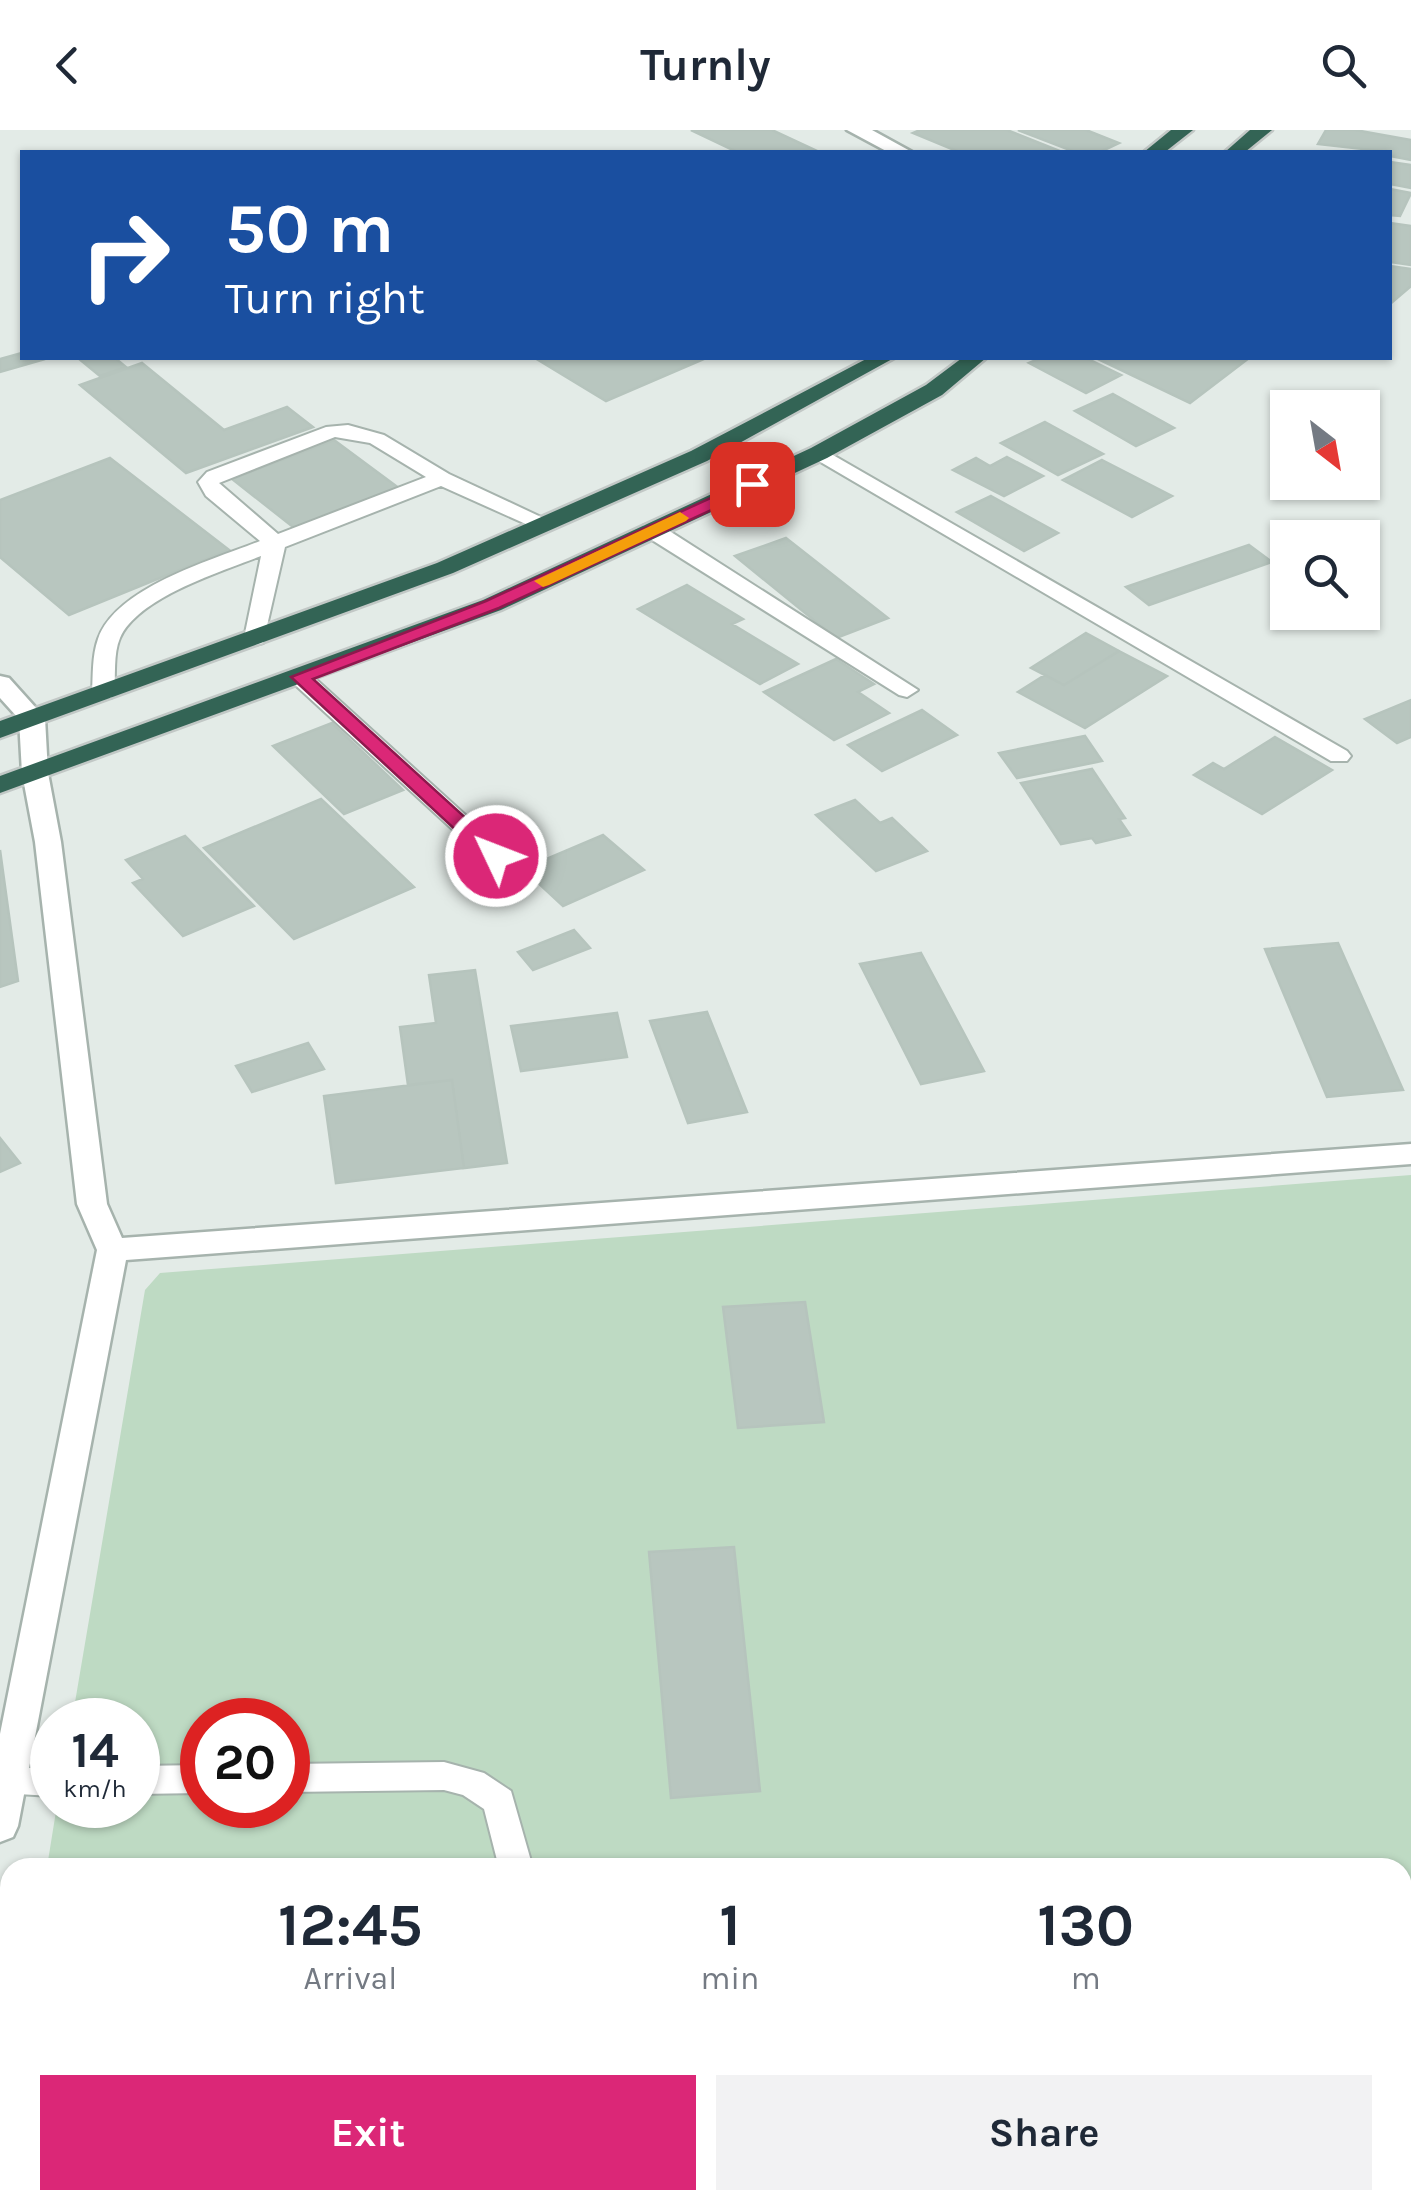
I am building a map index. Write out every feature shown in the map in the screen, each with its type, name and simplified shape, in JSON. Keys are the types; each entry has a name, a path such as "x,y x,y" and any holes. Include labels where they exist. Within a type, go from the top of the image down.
{"highway":[{"path":"1157,150 1183,130"},
{"path":"1237,150 1262,130"},
{"path":"0,730 444,568 700,456 879,360"},
{"path":"0,785 492,604 819,453 934,390 972,360"}],"street":[{"path":"857,130 898,150"},
{"path":"0,683 32,718 34,773 48,842 92,1204 112,1250 0,1826"},
{"path":"112,1250 1411,1154"}],"lane":[{"path":"275,543 212,492 208,482 214,476 333,430 372,435 442,478 545,524"},
{"path":"819,453 1339,756"},
{"path":"103,693 109,634 156,594 442,478"},
{"path":"652,530 907,690"},
{"path":"255,638 275,543"},
{"path":"300,677 496,856"},
{"path":"310,1778 444,1776 472,1783 499,1801 513,1858"},
{"path":"8,1782 30,1782"}],"green space":[{"path":"1411,1175 1411,1858 48,1858 53,1828 160,1828 160,1698 76,1698 145,1290 160,1273"}],"building":[{"path":"691,130 772,130 815,150 733,150"},
{"path":"1007,130 1057,150 954,150 913,133"},
{"path":"1018,130 1086,130 1119,143 1104,150 1070,150"},
{"path":"1326,130 1355,130 1411,140 1411,160 1392,156 1392,150 1318,144"},
{"path":"1392,162 1411,165 1411,188 1392,184"},
{"path":"1392,189 1411,193 1400,216 1392,215"},
{"path":"1392,223 1411,226 1411,265 1392,262"},
{"path":"1392,266 1411,269 1411,286 1392,302"},
{"path":"20,354 20,360 42,360 0,372 0,359"},
{"path":"80,360 117,360 126,367 100,376"},
{"path":"538,360 701,360 606,401"},
{"path":"1090,360 1121,375 1086,393 1029,363"},
{"path":"1100,360 1246,360 1190,403"},
{"path":"142,363 224,430 287,407 313,427 186,473 80,385"},
{"path":"1113,394 1174,428 1136,446 1075,411"},
{"path":"1045,422 1103,454 1058,475 1001,443"},
{"path":"334,440 400,489 297,530 232,479"},
{"path":"1007,457 1043,476 1004,496 953,470 976,458 990,466"},
{"path":"110,458 229,550 69,615 0,557 0,500"},
{"path":"1102,460 1172,496 1132,517 1063,480"},
{"path":"991,496 1058,533 1024,551 957,512"},
{"path":"786,538 888,618 836,638 735,556"},
{"path":"1249,545 1270,561 1149,605 1126,587"},
{"path":"687,585 743,619 732,624 798,664 760,684 638,609"},
{"path":"1086,633 1119,651 1064,685 1031,668"},
{"path":"1119,651 1167,676 1085,728 1018,692 1045,675 1064,685"},
{"path":"836,659 874,684 858,692 889,713 834,740 764,692"},
{"path":"1411,700 1411,737 1397,743 1365,719"},
{"path":"922,710 957,735 882,771 848,745"},
{"path":"332,723 403,790 344,814 273,746"},
{"path":"1085,736 1102,761 1017,778 999,753"},
{"path":"1275,737 1332,770 1262,814 1194,775 1213,763 1224,769"},
{"path":"1092,769 1125,818 1119,819 1130,835 1096,843 1092,838 1061,844 1021,783"},
{"path":"321,799 414,887 294,939 204,848"},
{"path":"855,800 880,823 892,818 927,851 876,871 816,815"},
{"path":"603,835 644,870 563,906 523,869"},
{"path":"185,836 254,906 183,936 133,883 143,879 126,860"},
{"path":"0,850 18,981 0,987"},
{"path":"574,930 590,948 533,970 518,952"},
{"path":"1338,943 1403,1090 1327,1097 1265,949"},
{"path":"921,953 984,1071 921,1084 860,964"},
{"path":"475,970 507,1163 464,1168 452,1080 408,1085 400,1027 436,1023 429,975"},
{"path":"707,1012 747,1112 688,1123 650,1021"},
{"path":"617,1013 627,1057 521,1071 511,1026"},
{"path":"308,1043 324,1069 252,1092 236,1066"},
{"path":"452,1080 464,1168 336,1183 324,1096"},
{"path":"0,1138 20,1163 0,1172"},
{"path":"805,1302 824,1422 738,1428 723,1307"},
{"path":"734,1547 760,1791 671,1798 649,1552"}],"slow traffic":[{"path":"543,581 680,518"}],"route":[{"path":"496,856 300,677 492,604 752,484"}]}
